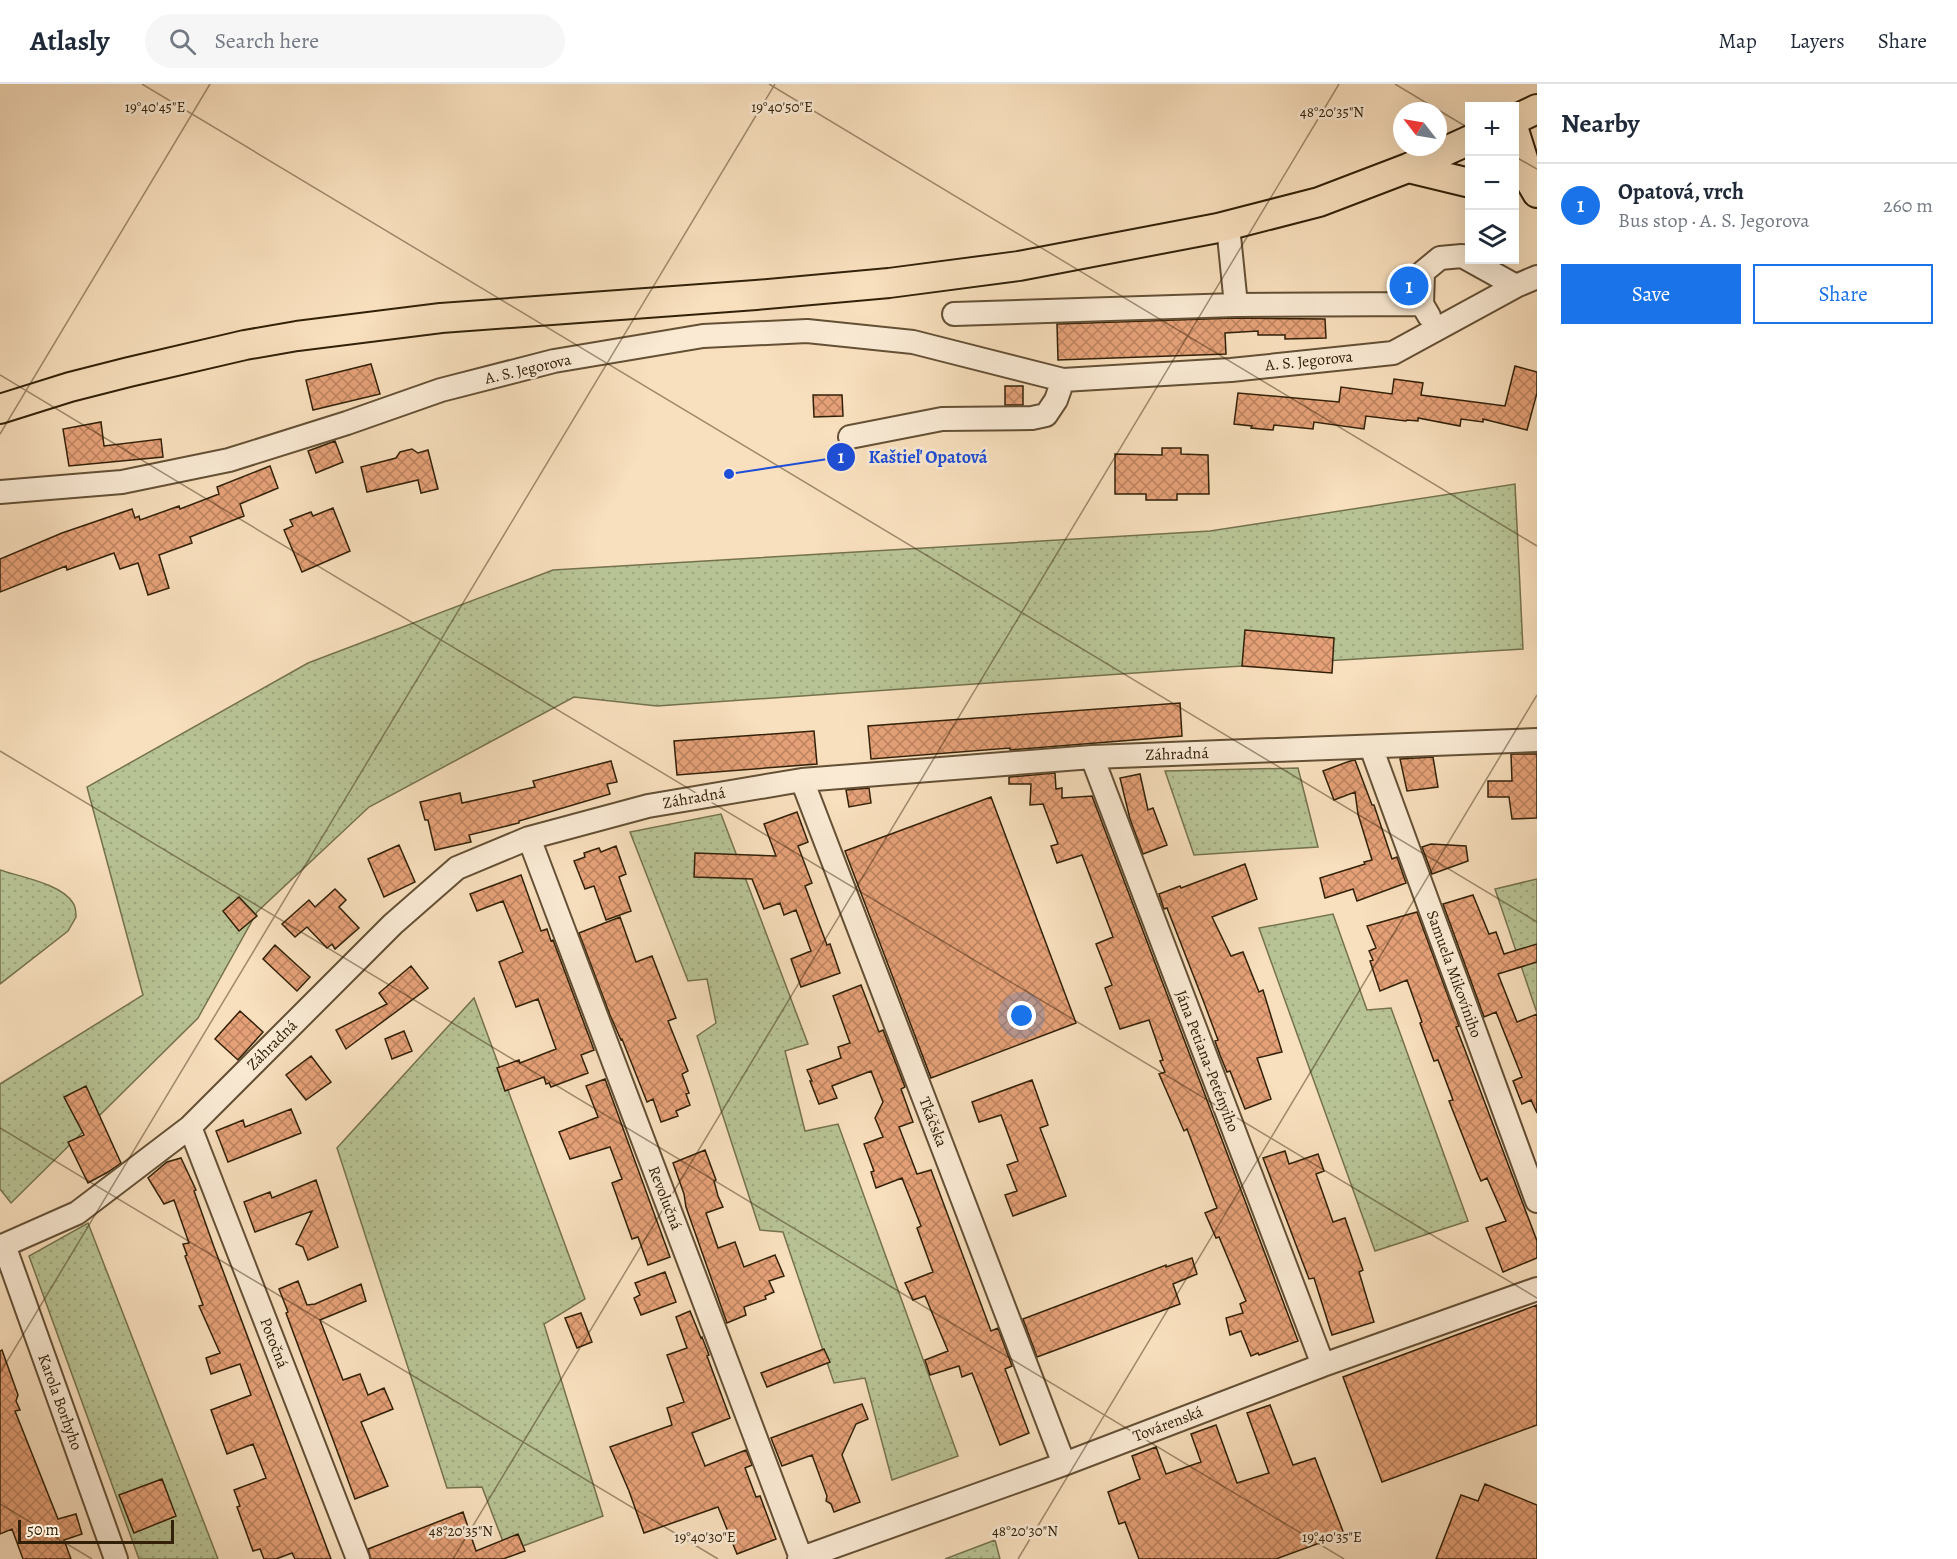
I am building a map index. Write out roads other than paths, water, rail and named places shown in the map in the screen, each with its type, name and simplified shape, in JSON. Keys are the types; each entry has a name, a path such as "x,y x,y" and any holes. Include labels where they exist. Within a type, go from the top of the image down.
{"main road":[{"path":"1519,118 1537,109"},
{"path":"0,410 70,387 129,372 245,345 297,336 441,318 889,283 1019,266 1228,226 1319,202 1408,168 1465,142"},
{"path":"1519,144 1530,181 1537,194"},
{"path":"1408,168 1465,182"},
{"path":"1519,198 1537,205"}],"street":[{"path":"1228,226 1236,305"},
{"path":"1436,328 1422,304 1423,272 1440,258 1462,256 1516,286"},
{"name":"A. S. Jegorova","path":"0,492 122,482 228,460 347,423 441,390 554,361 703,336 807,331 913,342 1064,381 1231,369 1393,353 1436,328 1537,277"},
{"path":"954,314 1236,305 1422,304"},
{"path":"850,437 942,419 1032,418 1046,415 1056,400 1064,381"},
{"name":"Záhradná","path":"2,1246 77,1213 190,1127 393,924 457,868 529,838 648,807 802,780 1092,757 1537,740"},
{"name":"Samuela Mikovíniho","path":"1371,747 1537,1201"},
{"name":"Jána Petiana-Petényiho","path":"1092,757 1323,1365"},
{"name":"Tkáčska","path":"802,780 1064,1464"},
{"name":"Revolučná","path":"529,838 800,1558"},
{"name":"Potočná","path":"190,1127 358,1559"},
{"name":"Karola Borhyho","path":"2,1246 116,1559"},
{"name":"Továrenská","path":"800,1558 1064,1464 1323,1365 1537,1289"}],"place":[{"name":"Opatová, vrch","path":"1409,286"},
{"name":"Kaštieľ Opatová","path":"729,474"}]}
